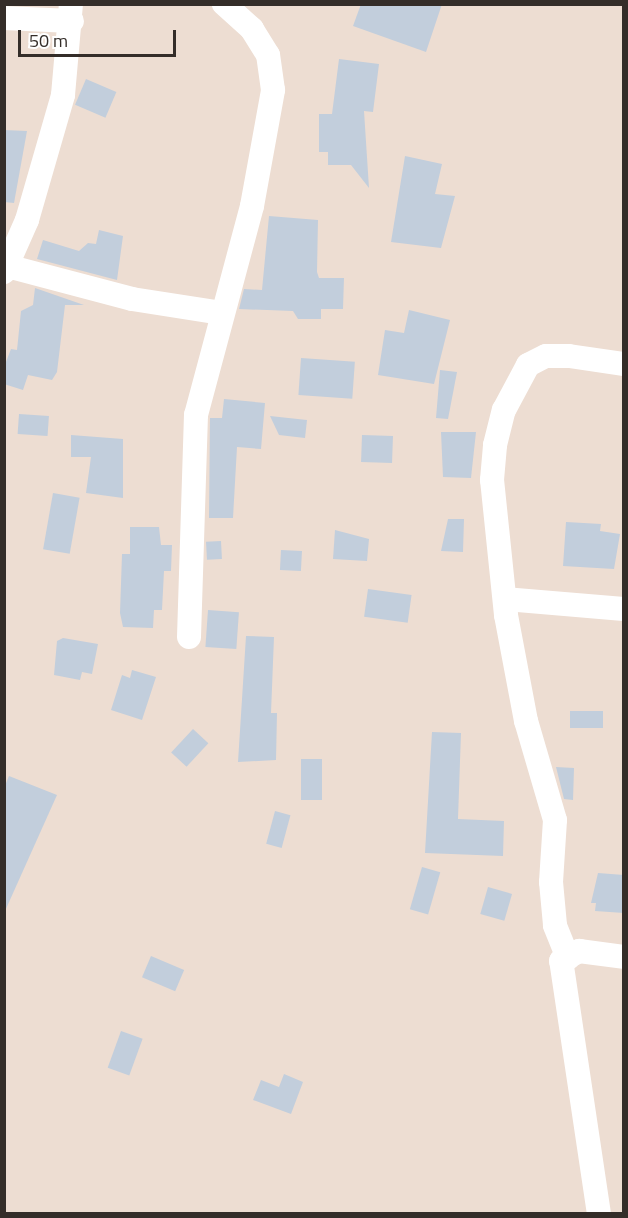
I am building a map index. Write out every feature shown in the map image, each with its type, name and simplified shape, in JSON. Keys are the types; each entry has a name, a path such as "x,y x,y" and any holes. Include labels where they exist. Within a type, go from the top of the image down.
{"street":[{"path":"189,637 196,415 221,313 252,206 273,90 268,55 252,29 224,4"},
{"path":"4,18 72,13 63,95 27,220 6,269 132,299 221,313"},
{"path":"568,958 555,925 551,882 555,820 526,721 505,599 492,480 504,410 528,365 546,356 624,364"},
{"path":"505,599 624,609"},
{"path":"599,1214 561,961 579,951 624,957"}],"building":[{"path":"361,4 442,4 426,52 353,26"},
{"path":"339,59 379,64 373,112 364,111 369,188 351,165 328,165 328,152 319,152 319,114 332,114"},
{"path":"86,79 116,92 105,118 75,105"},
{"path":"4,130 27,131 14,203 4,202"},
{"path":"405,156 442,164 435,194 455,196 441,248 391,242"},
{"path":"269,216 318,220 317,272 319,278 344,278 343,309 321,309 321,319 298,319 293,311 239,309 244,289 262,290"},
{"path":"99,230 123,236 117,280 37,259 43,240 79,251 88,243 96,244"},
{"path":"35,288 84,305 65,305 57,372 52,380 28,375 23,390 4,384 4,367 11,349 17,350 21,311 33,305"},
{"path":"409,310 450,320 434,384 378,375 385,330 404,333"},
{"path":"301,358 355,362 352,399 298,395"},
{"path":"440,370 457,372 448,419 436,418"},
{"path":"224,399 265,403 261,449 237,447 233,518 209,518 210,418 222,418"},
{"path":"19,414 49,416 48,436 18,434"},
{"path":"270,416 307,420 305,438 279,435"},
{"path":"441,432 476,432 471,478 443,477"},
{"path":"71,435 123,439 123,498 86,493 91,457 71,457"},
{"path":"362,435 393,436 392,463 361,462"},
{"path":"53,493 80,498 70,554 43,549"},
{"path":"448,519 464,519 463,552 441,551"},
{"path":"566,522 601,524 600,531 620,534 614,569 563,566"},
{"path":"130,527 159,527 161,545 172,545 171,571 164,571 162,610 154,610 153,628 123,627 120,613 122,554 130,554"},
{"path":"335,530 369,539 367,561 333,559"},
{"path":"221,541 222,559 207,560 206,542"},
{"path":"281,550 302,551 301,571 280,570"},
{"path":"368,589 412,595 408,623 364,617"},
{"path":"208,610 239,612 236,649 205,647"},
{"path":"246,636 274,637 271,713 277,713 276,760 238,762"},
{"path":"63,638 98,644 92,674 82,672 80,680 54,675 57,641"},
{"path":"132,670 156,677 142,720 111,710 122,675 130,678"},
{"path":"570,711 603,711 603,728 570,728"},
{"path":"193,729 208,743 187,767 171,752"},
{"path":"432,732 461,733 458,819 504,821 503,856 425,853"},
{"path":"301,759 322,759 322,800 301,800"},
{"path":"556,767 574,768 573,800 564,799"},
{"path":"9,776 57,795 5,911 4,788"},
{"path":"275,811 290,815 282,848 266,844"},
{"path":"422,867 440,872 428,915 410,909"},
{"path":"598,873 624,875 624,913 595,911 596,903 591,903"},
{"path":"488,887 512,894 504,921 480,914"},
{"path":"151,956 184,970 175,991 142,977"},
{"path":"121,1031 143,1039 129,1076 108,1068"},
{"path":"284,1074 303,1082 291,1114 253,1100 261,1080 279,1087"}]}
